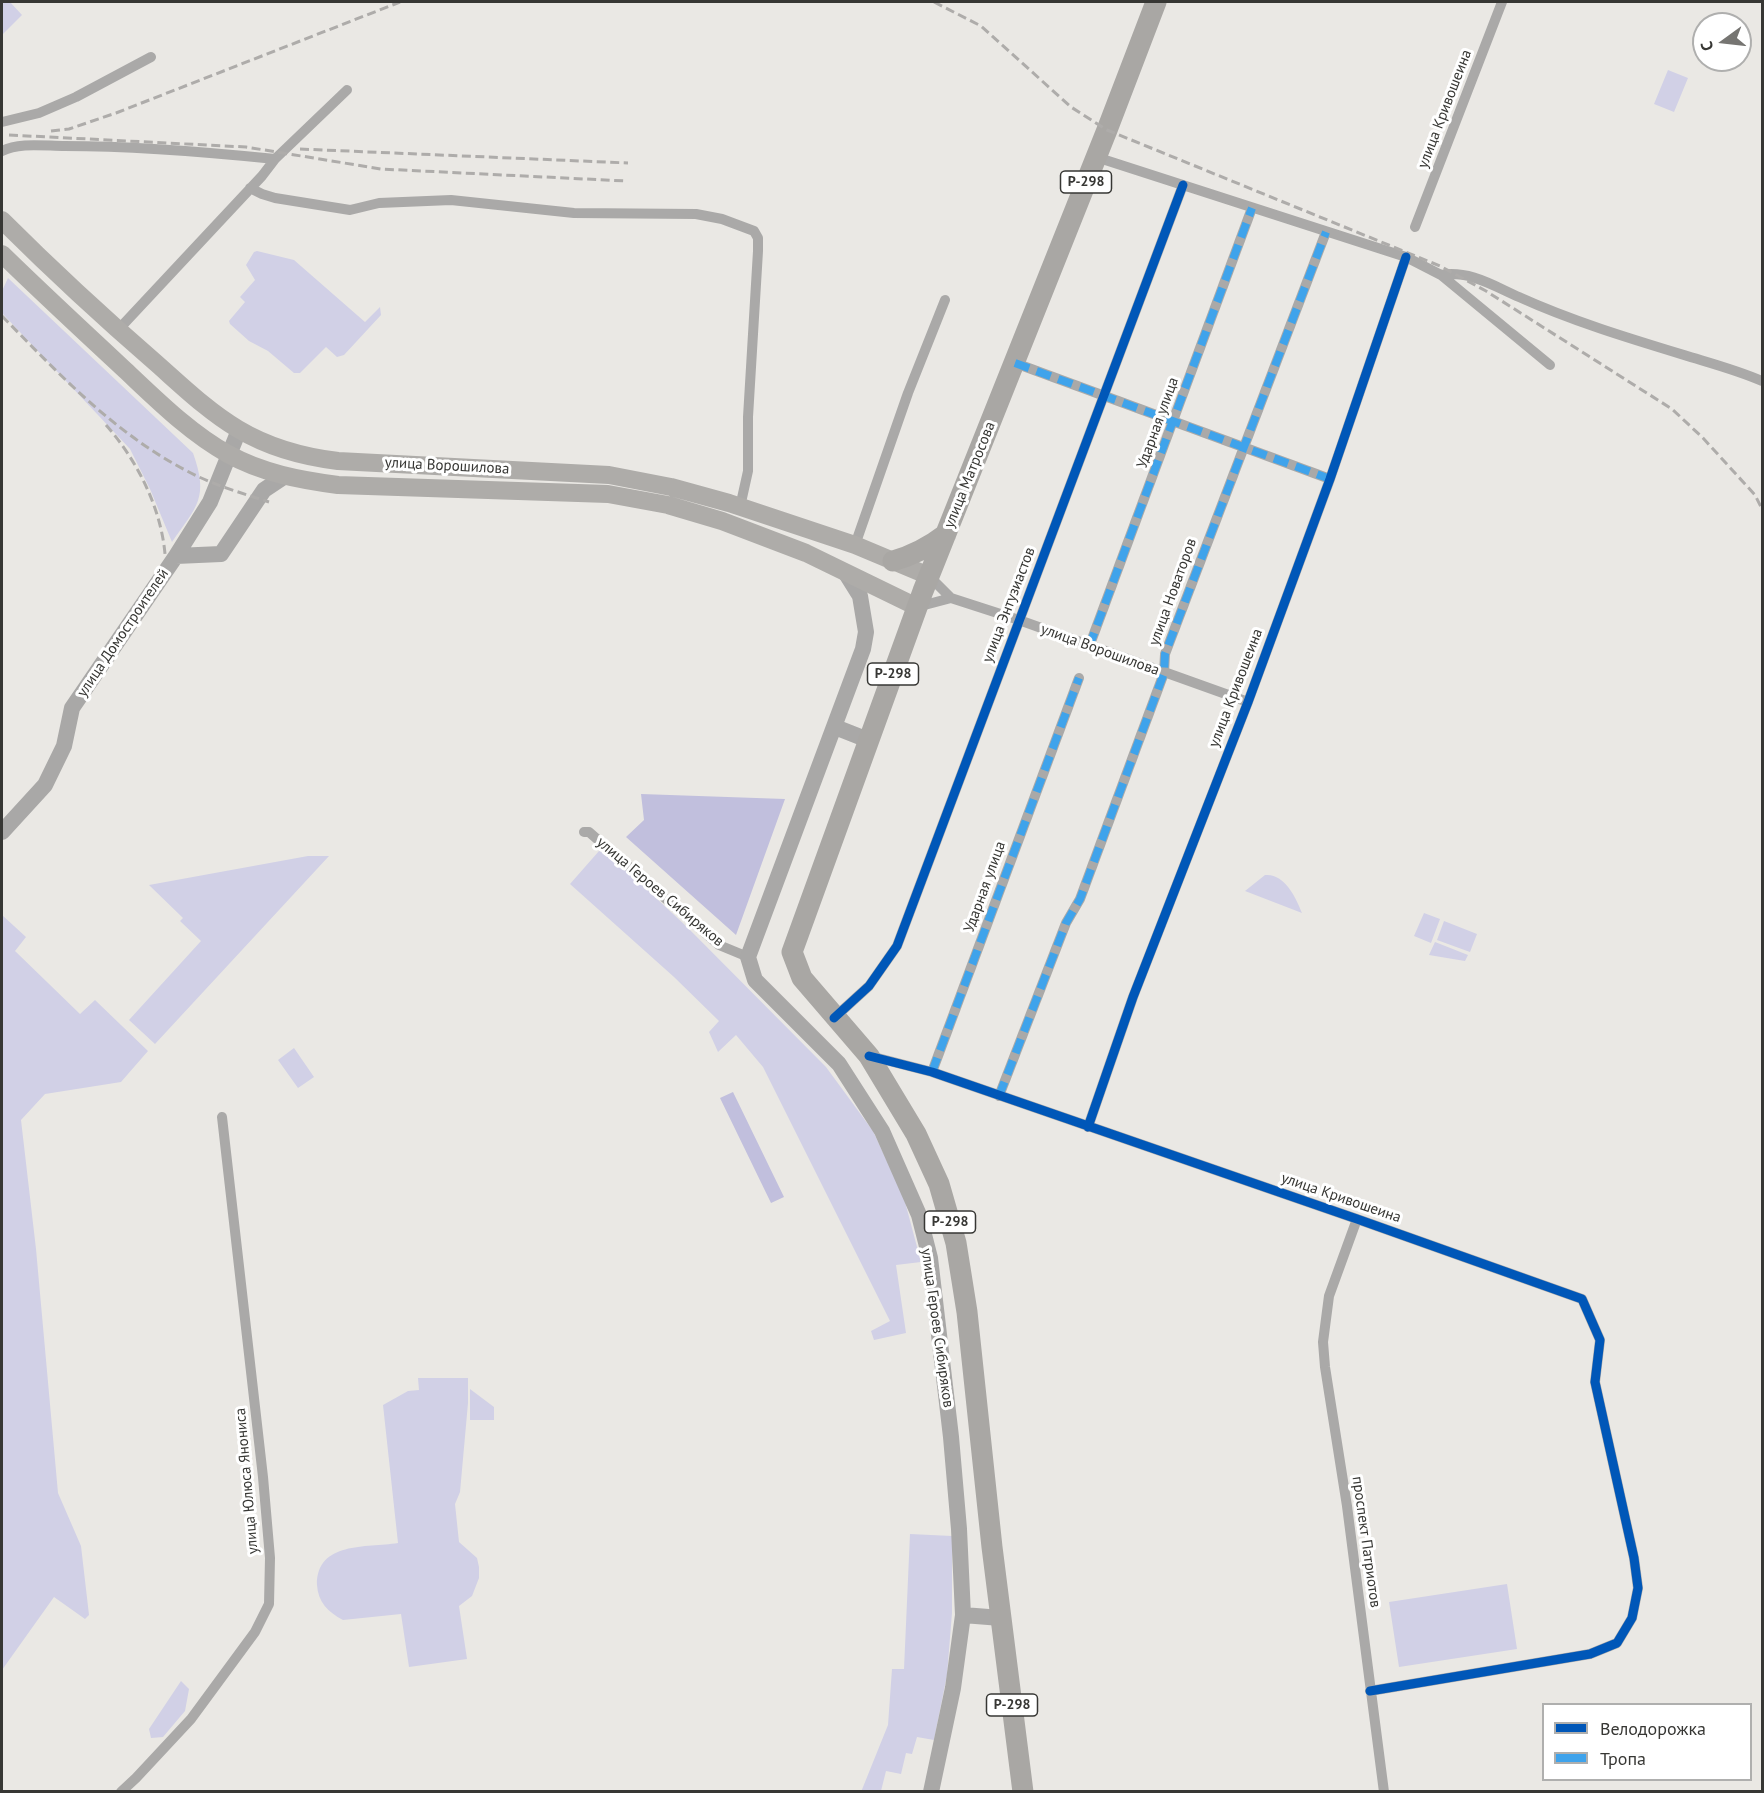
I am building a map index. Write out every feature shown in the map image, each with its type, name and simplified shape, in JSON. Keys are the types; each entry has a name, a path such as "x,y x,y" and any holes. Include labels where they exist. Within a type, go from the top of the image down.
{"highway":[{"name":"улица Матросова","path":"792,951 917,607 1156,2"},
{"path":"893,561 912,556 946,533"},
{"name":"улица Героев Сибиряков","path":"792,951 802,978 869,1056 916,1134 939,1184 956,1243 967,1312 1023,1791"}],"main road":[{"name":"улица Ворошилова","path":"2,220 118,330 175,379 239,430 266,443 321,459 609,475 670,487 740,507 855,545 929,576"},
{"name":"улица Ворошилова","path":"2,254 148,392 201,437 229,455 258,468 285,476 338,485 608,494 668,505 722,521 806,553 917,607"}],"street":[{"name":"улица Кривошеина","path":"1415,227 1502,2"},
{"path":"2,122 39,113 76,97 151,57"},
{"path":"118,330 275,159 347,90"},
{"path":"3,147 105,146 275,159"},
{"path":"1096,157 1406,257 1441,275 1550,365"},
{"name":"улица Энтузиастов","path":"834,1018 869,986 897,946 1183,185"},
{"path":"250,188 275,198 350,210 379,203 451,200 574,213 696,214 722,219 754,231 758,238 758,251 748,417 748,471 740,507"},
{"name":"Ударная улица","path":"1089,647 1252,208"},
{"name":"улица Новаторов","path":"999,1096 1066,923 1080,899 1164,673 1165,654 1326,232"},
{"name":"улица Кривошеина","path":"1088,1127 1156,936 1248,702 1330,478 1406,257"},
{"path":"1441,275 1453,273 1475,278 1555,314 1684,356 1734,369 1762,381"},
{"path":"855,545 908,393 945,300"},
{"path":"1015,363 1330,478"},
{"name":"улица Домостроителей","path":"2,832 45,785 64,746 72,708 176,556 210,502 239,430"},
{"name":"улица Домостроителей","path":"176,556 221,554 264,490 285,476"},
{"path":"748,957 863,649 866,632 860,596 845,572"},
{"name":"улица Ворошилова","path":"929,576 951,598 1248,702"},
{"path":"917,607 951,598"},
{"name":"Ударная улица","path":"932,1072 1079,678"},
{"path":"835,727 868,740"},
{"name":"улица Героев Сибиряков","path":"584,832 589,832 718,945 748,957 755,980 839,1064 882,1131 919,1215 930,1258 951,1437 963,1615 953,1688 932,1787"},
{"name":"улица Кривошеина","path":"869,1056 932,1072 1582,1299 1600,1340 1595,1382 1634,1558 1638,1588 1632,1618 1617,1643 1590,1654 1370,1691"},
{"name":"улица Юлюса Янониса","path":"121,1791 191,1719 255,1632 268,1604 270,1558 264,1477 222,1118"},
{"name":"проспект Патриотов","path":"1357,1219 1329,1296 1323,1342 1384,1791"},
{"path":"963,1615 1001,1618"}],"shaded area":[{"path":"2,2 10,2 22,15 2,35"},
{"path":"1668,70 1688,78 1674,112 1654,104"},
{"path":"257,251 294,260 365,322 380,307 381,315 344,355 337,357 326,347 300,373 294,373 268,351 249,341 229,321 245,302 240,297 255,280 246,265"},
{"path":"8,278 193,453 200,481 198,501 172,542 130,449 2,313 2,291"},
{"path":"641,794 785,799 736,935 626,837 644,820"},
{"path":"599,851 608,853 687,927 826,1067 873,1131 904,1198 921,1262 896,1265 906,1333 874,1340 871,1331 890,1321 763,1067 736,1035 718,1052 709,1032 719,1021 674,977 570,884"},
{"path":"308,856 329,856 155,1044 129,1020 201,941 180,921 183,918 149,885"},
{"path":"1265,875 1278,878 1288,887 1302,913 1245,891"},
{"path":"1424,913 1440,919 1431,943 1414,936"},
{"path":"2,915 26,937 15,951 80,1014 95,1000 148,1051 121,1082 45,1094 21,1120 36,1249 58,1493 81,1546 89,1615 85,1619 54,1597 2,1670"},
{"path":"1444,921 1477,934 1470,952 1437,940"},
{"path":"1435,942 1468,955 1465,961 1429,955"},
{"path":"294,1048 314,1077 298,1088 278,1060"},
{"path":"733,1092 784,1197 771,1203 720,1098"},
{"path":"418,1378 468,1378 460,1492 455,1504 459,1542 477,1558 479,1578 472,1596 459,1606 467,1659 409,1667 401,1614 343,1620 325,1606 319,1597 317,1585 319,1571 325,1561 334,1554 346,1549 398,1543 383,1405 408,1391 419,1390"},
{"path":"470,1389 494,1407 494,1420 470,1420"},
{"path":"910,1534 952,1536 952,1613 947,1675 934,1740 917,1737 912,1754 906,1753 901,1774 886,1771 881,1791 861,1792 888,1725 892,1669 904,1669"},
{"path":"1507,1584 1517,1649 1399,1667 1389,1602"},
{"path":"181,1681 189,1689 185,1711 163,1737 151,1738 149,1729"}],"railway":[{"path":"51,131 69,129 116,113 400,2"},
{"path":"934,2 981,26 1071,107 1107,130 1440,266 1486,291 1672,409 1703,438 1755,495 1762,509"},
{"path":"9,135 246,147 381,169 626,181"},
{"path":"300,149 628,163"},
{"path":"2,316 88,401 135,439 197,476 269,502"},
{"path":"106,425 128,453 146,485 163,537 165,554"}],"marked path":[{"path":"1089,647 1252,208"},
{"path":"999,1096 1066,923 1080,899 1164,673 1165,654 1326,232"},
{"path":"1015,363 1330,479"},
{"path":"932,1072 1079,678"}],"cycle path":[{"path":"834,1018 869,986 897,946 1183,185"},
{"path":"1088,1127 1133,997 1248,702 1330,479 1406,257"},
{"path":"869,1056 932,1072 1582,1299 1600,1340 1595,1382 1634,1558 1638,1588 1632,1618 1617,1643 1590,1654 1370,1691"}]}
